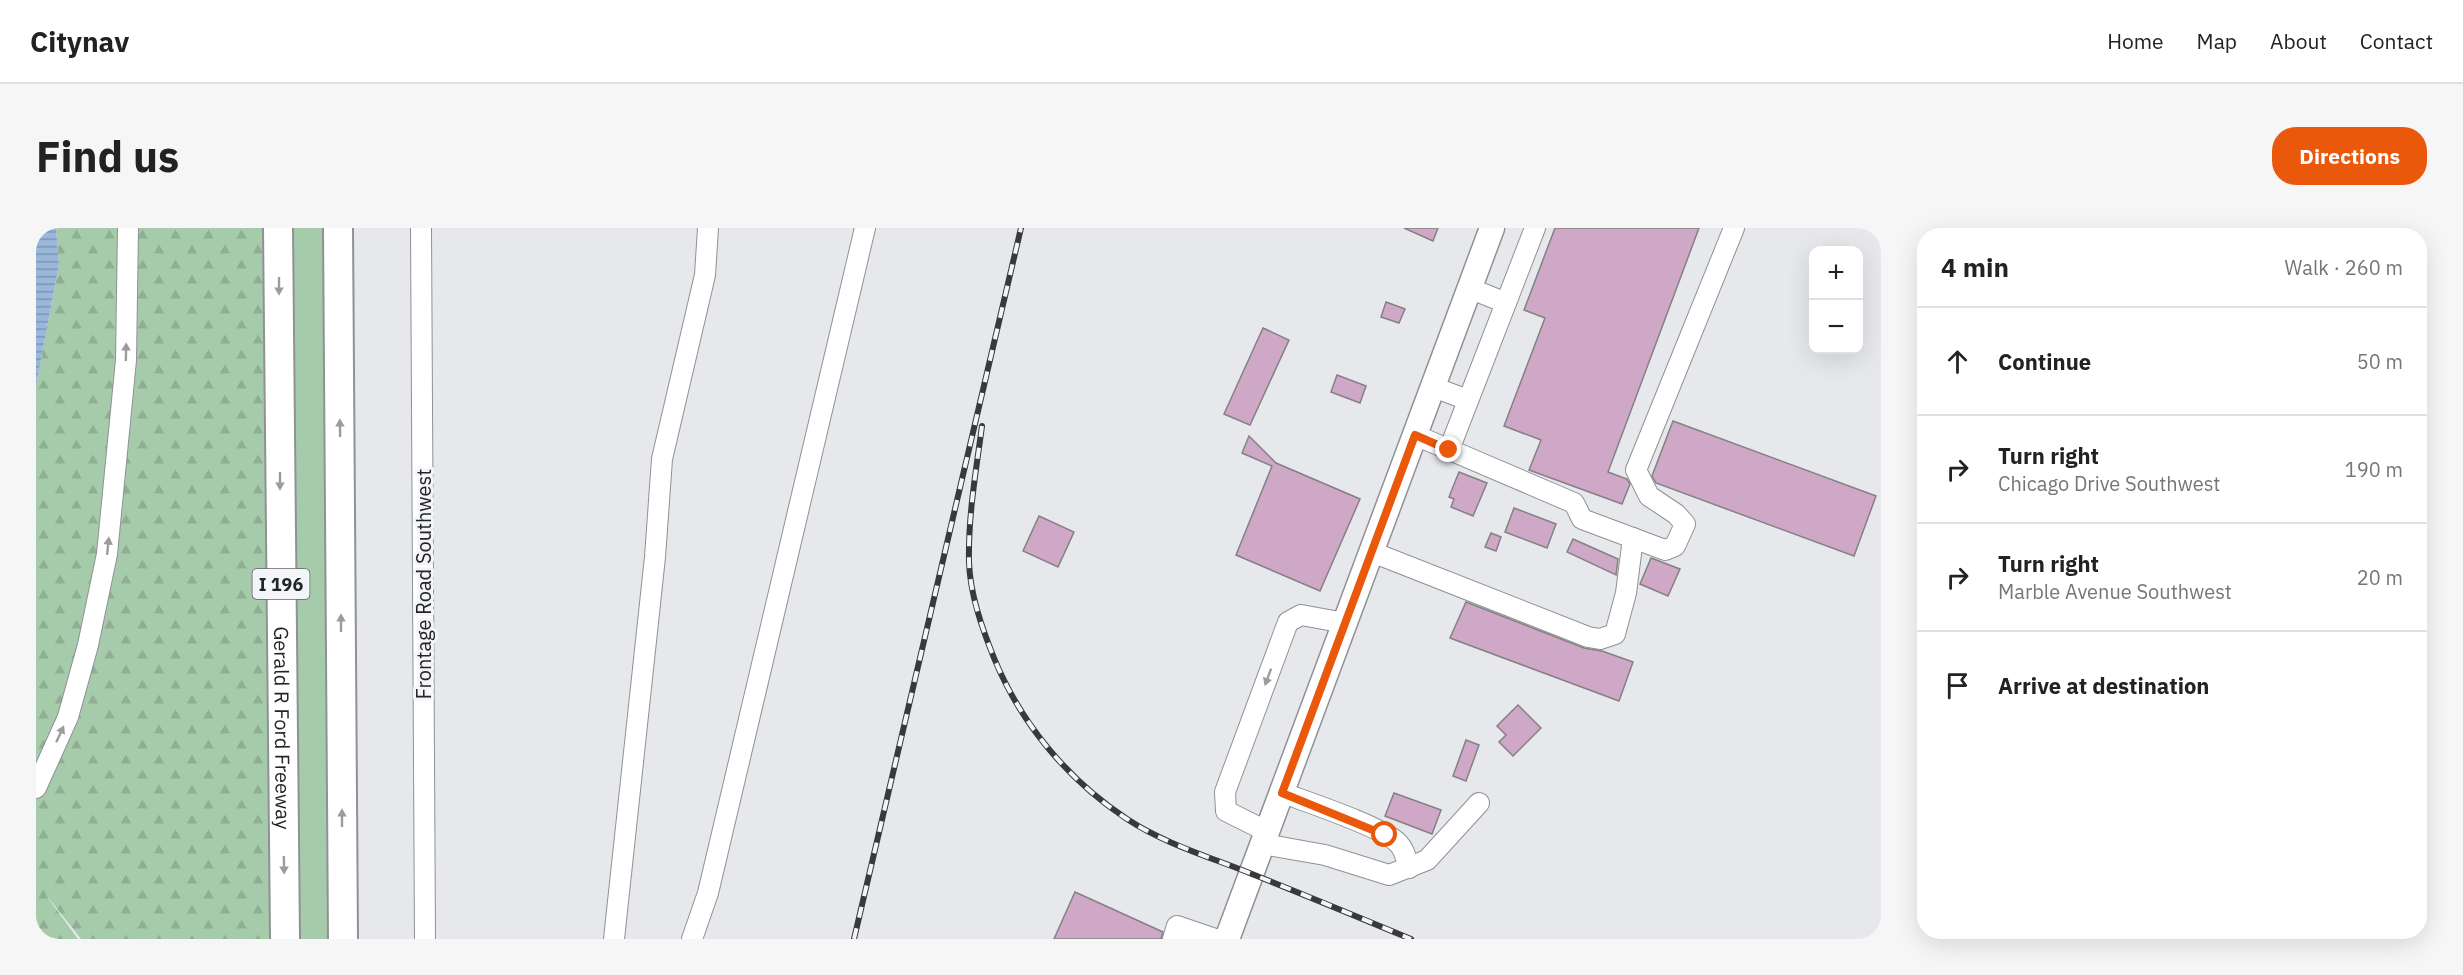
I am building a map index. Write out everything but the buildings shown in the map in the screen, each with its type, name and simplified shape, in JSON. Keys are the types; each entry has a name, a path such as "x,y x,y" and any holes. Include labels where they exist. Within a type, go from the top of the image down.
{"highway":[{"name":"Gerald R Ford Freeway","path":"278,228 285,939"},
{"path":"338,228 343,939"}],"main road":[{"path":"1227,939 1492,228"}],"street":[{"path":"36,788 68,717 88,645 107,555 126,360 128,228"},
{"name":"Frontage Road Southwest","path":"421,228 425,939"},
{"path":"614,939 656,557 662,459 705,275 708,228"},
{"path":"692,939 708,893 865,228"},
{"path":"1449,450 1534,228"},
{"path":"1415,435 1574,503 1582,519 1665,550 1675,546 1685,524 1676,514 1649,496 1636,470 1734,228"},
{"path":"1469,288 1506,303"},
{"path":"1433,387 1468,400"},
{"path":"1372,552 1588,637 1600,639 1615,634 1626,593 1633,538"},
{"path":"1345,623 1301,615 1288,622 1225,792 1226,811 1266,838 1389,875 1427,860 1479,803"},
{"path":"1282,793 1354,820 1397,841 1404,849 1409,868"},
{"path":"1173,939 1177,926 1215,939"}],"green space":[{"path":"56,228 278,228 285,939 81,939 43,891 78,939 36,939 36,386 59,264"},
{"path":"278,228 338,228 343,939 285,939"}],"water":[{"path":"36,228 56,228 59,264 36,386"}],"railway":[{"path":"854,939 1021,228"},
{"path":"982,426 973,494 969,562 977,611 1005,682 1032,728 1048,749 1105,804 1157,836 1411,939"}],"route":[{"path":"1385,835 1354,820 1282,793 1415,435 1449,450"}]}
